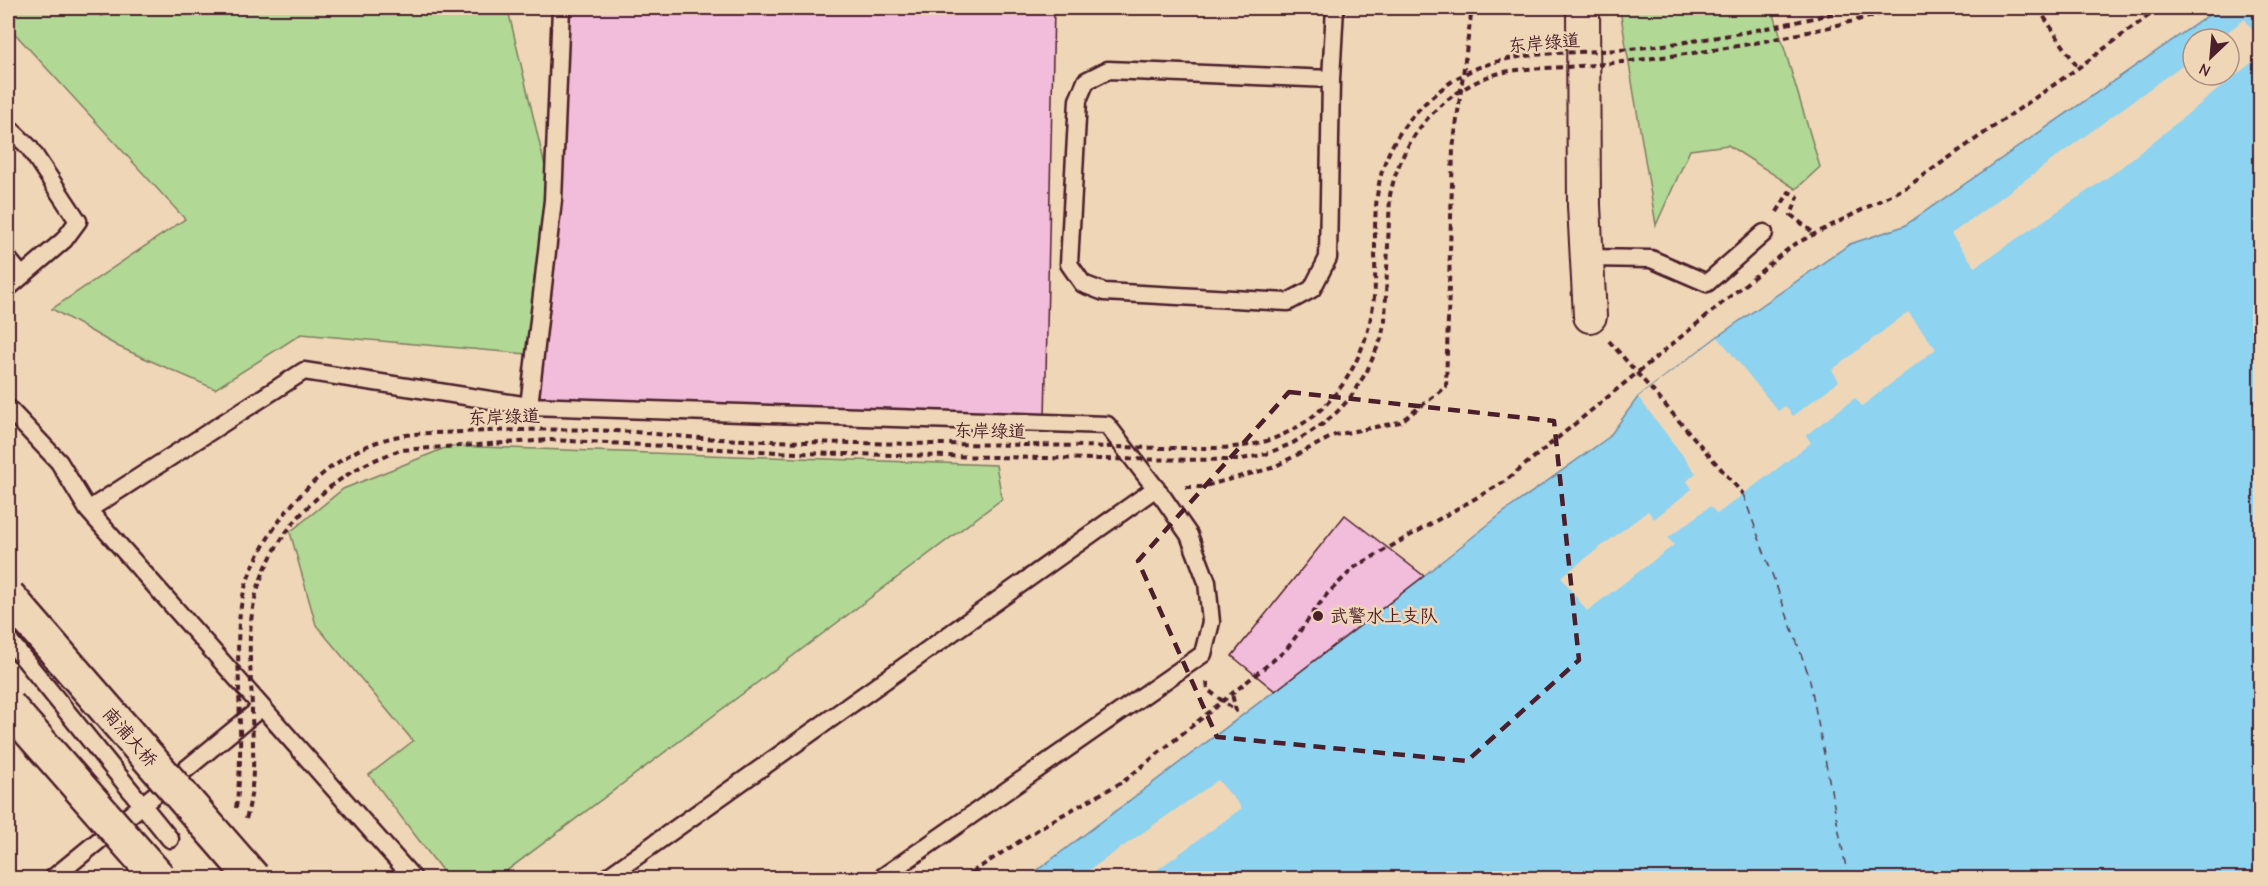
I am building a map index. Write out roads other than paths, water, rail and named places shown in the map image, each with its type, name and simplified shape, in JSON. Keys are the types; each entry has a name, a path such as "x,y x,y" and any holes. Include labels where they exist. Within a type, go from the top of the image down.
{"highway":[{"name":"南浦大桥","path":"8,596 253,879"},
{"path":"8,706 159,879"}],"street":[{"path":"1583,8 1584,206 1590,316"}],"lane":[{"path":"529,406 553,200 561,8"},
{"path":"1331,79 1108,70 1086,81 1078,99 1070,264 1083,284 1104,292 1288,302 1312,289 1328,258 1331,79 1335,8"},
{"path":"8,127 28,147 78,221 64,240 8,288"},
{"path":"1587,258 1651,259 1707,283 1764,233"},
{"path":"8,259 21,276"},
{"path":"88,510 304,371 529,406 1107,425 1189,535 1207,582 1212,622 1203,654 881,879"},
{"path":"8,408 59,462 88,510 413,879"},
{"path":"606,879 1156,488"},
{"path":"8,639 170,839"},
{"path":"53,879 262,707"}],"water":[{"path":"2219,8 2260,8 2260,878 1027,878 1363,624 1504,512 1609,437 1638,397 1718,336 1850,244 1904,226 2181,34 2181,87 2241,87 2241,27 2192,27"}],"place":[{"name":"武警水上支队","path":"1318,616"}]}
